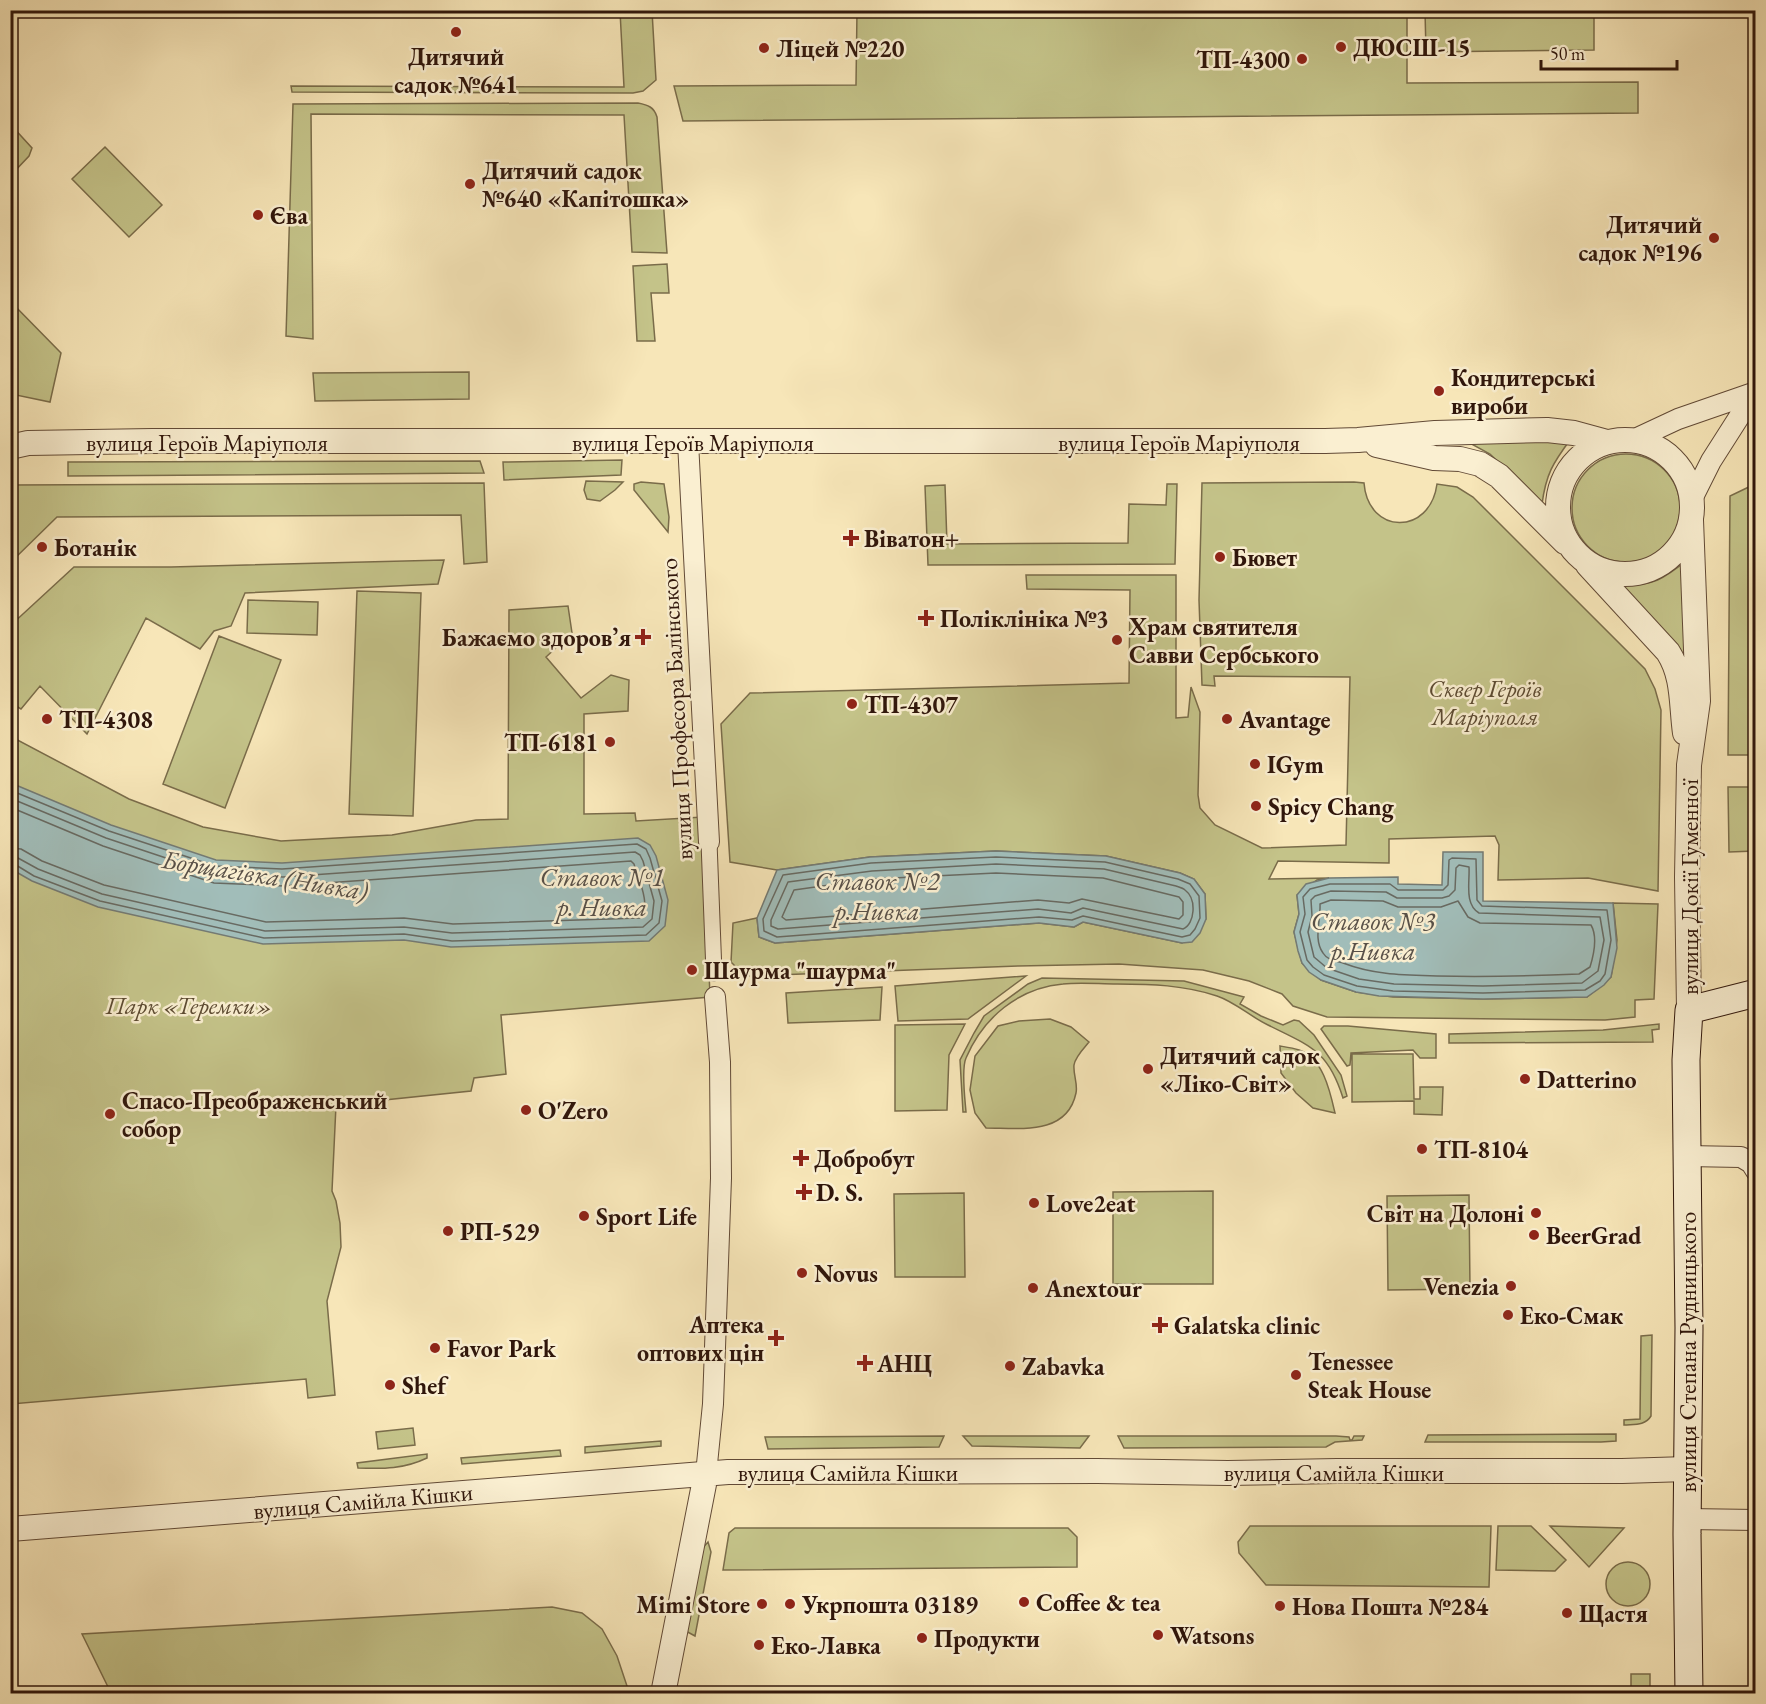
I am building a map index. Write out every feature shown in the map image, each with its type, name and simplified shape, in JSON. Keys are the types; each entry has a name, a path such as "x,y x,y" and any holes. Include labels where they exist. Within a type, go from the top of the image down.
{"main road":[{"path":"1689,1010 1755,993"},
{"name":"вулиця Степана Рудницького","path":"1689,1010 1686,1060 1689,1694"}],"street":[{"path":"1634,440 1678,419 1755,392"},
{"path":"1692,510 1688,482 1679,466 1667,453 1651,444 1634,440 1607,442 1589,450 1573,463 1563,481 1558,500 1559,520 1577,554 1601,570 1624,574 1647,571 1668,559 1683,542 1692,510 1722,443 1755,392"},
{"name":"вулиця Героїв Маріуполя","path":"16,442 1211,442 1358,440 1435,432 1547,430 1574,433 1607,442"},
{"name":"вулиця Героїв Маріуполя","path":"1358,440 1434,458 1460,459 1480,464 1499,476 1577,554"},
{"name":"вулиця Професора Балінського","path":"688,442 714,973"},
{"name":"вулиця Докії Гуменної","path":"1689,1010 1687,876 1689,765 1698,701 1692,510"},
{"name":"вулиця Докії Гуменної","path":"1577,554 1668,652 1677,665 1689,765"},
{"path":"663,1694 706,1474 712,1414 722,1178 720,1062 715,997"},
{"path":"1687,1156 1741,1157 1750,1163 1755,1171"},
{"name":"вулиця Самійла Кішки","path":"10,1529 706,1474 1687,1469"},
{"path":"1687,1518 1755,1520"}],"green space":[{"path":"1407,10 1407,83 1638,82 1638,113 683,121 674,86 856,85 857,11"},
{"path":"620,11 652,11 656,80 643,91 633,93 292,92 291,86 624,87"},
{"path":"1425,11 1594,11 1594,50 1426,52"},
{"path":"638,103 650,107 657,117 667,253 632,252 624,115 311,114 313,339 286,336 293,104"},
{"path":"11,125 32,148 29,156 11,175"},
{"path":"105,147 162,205 129,237 72,179"},
{"path":"667,264 669,293 651,293 655,341 637,341 633,266"},
{"path":"11,302 61,353 50,402 11,394"},
{"path":"469,372 469,399 315,401 313,373"},
{"path":"1570,440 1551,469 1542,504 1490,454 1466,441"},
{"path":"1626,454 1647,458 1664,470 1676,487 1680,508 1676,529 1664,546 1647,558 1626,562 1605,558 1588,546 1576,529 1572,508 1576,487 1588,470 1605,458"},
{"path":"622,460 621,475 504,480 503,462"},
{"path":"480,461 484,473 68,476 68,462"},
{"path":"586,481 623,482 600,501 587,499 584,490"},
{"path":"641,482 664,484 669,517 668,532 634,490 634,484"},
{"path":"484,483 487,562 464,564 461,515 57,517 11,562 11,485"},
{"name":"Сквер Героїв Маріуполя","path":"1202,483 1364,483 1368,500 1376,512 1387,520 1399,522 1412,520 1423,513 1432,501 1437,484 1457,487 1473,497 1645,669 1655,689 1661,710 1658,891 1588,878 1498,880 1499,845 1495,836 1389,839 1389,863 1278,861 1269,879 1329,878 1317,880 1297,895 1299,914 1294,932 1302,963 1321,980 1356,992 1393,997 1483,999 1587,997 1611,977 1617,940 1613,903 1658,904 1654,999 1635,1000 1635,1017 1605,1020 1327,1017 1293,1006 1282,994 1249,981 1203,970 1119,964 745,976 731,962 733,923 757,918 759,937 775,943 1039,923 1074,927 1083,922 1182,943 1206,919 1205,894 1194,879 1180,873 1106,856 996,851 870,857 777,870 730,862 721,724 750,693 1129,683 1130,590 1027,589 1026,575 1176,575 1176,718 1188,717 1191,687 1200,712 1198,795 1200,808 1215,825 1262,848 1346,845 1350,677 1214,676 1215,686 1202,685 1199,600"},
{"path":"1167,484 1177,484 1175,564 928,565 925,486 945,485 947,544 1128,543 1129,504 1166,505"},
{"path":"1755,484 1755,755 1728,755 1730,496"},
{"path":"444,560 438,584 245,593 231,626 214,631 200,649 146,618 87,734 40,686 21,709 11,703 11,625 74,567 171,567"},
{"path":"1687,560 1689,662 1622,585 1650,583 1658,580"},
{"path":"357,591 421,593 413,816 349,814"},
{"path":"248,600 318,602 317,635 247,633"},
{"name":"Парк «Теремки»","path":"568,606 572,633 546,657 581,698 611,675 629,680 628,711 584,714 584,814 635,813 636,821 703,817 710,997 501,1015 506,1074 474,1078 471,1091 336,1105 332,1191 340,1223 341,1247 327,1301 335,1395 308,1398 306,1379 11,1404 10,736 129,799 203,827 281,841 392,835 476,820 508,819 509,610"},
{"path":"219,636 281,660 225,808 163,784"},
{"path":"1728,787 1755,787 1755,851 1729,852"},
{"path":"1026,976 968,1019 898,1021 895,986"},
{"path":"1042,978 1184,981 1244,997 1240,1004 1261,1016 1283,1025 1294,1020 1299,1021 1314,1035 1341,1075 1347,1096 1343,1098 1331,1069 1316,1051 1224,999 1192,989 1167,986 1069,983 1047,987 1017,999 992,1018 982,1030 966,1058 964,1084 966,1112 963,1112 960,1060 984,1016 1028,984"},
{"path":"882,987 880,1020 788,1023 786,993"},
{"path":"1050,1019 1071,1027 1089,1042 1075,1062 1076,1093 1071,1107 1063,1117 1040,1127 986,1128 975,1113 970,1090 975,1056 998,1026 1019,1021"},
{"path":"965,1024 949,1055 947,1110 895,1111 895,1025"},
{"path":"1659,1024 1659,1029 1652,1030 1653,1042 1449,1043 1449,1034 1603,1030"},
{"path":"1324,1026 1436,1034 1436,1058 1420,1058 1413,1050 1351,1053 1350,1065 1347,1066 1321,1029"},
{"path":"1280,1046 1299,1050 1314,1060 1324,1076 1335,1113 1313,1108 1296,1093 1281,1073"},
{"path":"1352,1054 1413,1054 1414,1099 1420,1099 1420,1087 1443,1087 1442,1115 1414,1114 1414,1101 1352,1102"},
{"path":"1213,1191 1213,1284 1113,1284 1113,1192"},
{"path":"964,1193 965,1277 895,1277 894,1194"},
{"path":"1469,1195 1470,1289 1388,1290 1387,1196"},
{"path":"1652,1335 1651,1416 1642,1423 1624,1425 1624,1420 1640,1419 1641,1336"},
{"path":"413,1428 415,1445 378,1449 376,1432"},
{"path":"1616,1434 1616,1441 1601,1442 1425,1442 1428,1435"},
{"path":"944,1436 939,1447 768,1449 765,1437"},
{"path":"963,1436 1089,1436 1080,1448 972,1446"},
{"path":"1118,1436 1336,1436 1349,1437 1352,1440 1354,1436 1364,1436 1362,1440 1335,1442 1326,1447 1124,1448"},
{"path":"661,1441 661,1446 585,1453 585,1447"},
{"path":"560,1450 561,1456 462,1464 461,1458"},
{"path":"427,1454 427,1458 418,1462 394,1468 358,1468 357,1463"},
{"path":"1250,1526 1491,1526 1489,1587 1266,1585 1239,1553 1238,1542"},
{"path":"1498,1526 1531,1526 1566,1560 1555,1571 1496,1570"},
{"path":"1550,1526 1624,1528 1589,1567"},
{"path":"735,1528 1068,1528 1077,1537 1077,1567 723,1570 729,1533"},
{"path":"708,1542 711,1552 695,1636 684,1630 700,1551"},
{"path":"1628,1562 1643,1569 1650,1584 1643,1599 1628,1606 1613,1599 1606,1584 1613,1569"},
{"path":"552,1607 582,1613 602,1629 617,1656 627,1686 626,1693 111,1693 82,1634"},
{"path":"1631,1674 1650,1674 1650,1693 1631,1693"}],"water":[{"name":"Ставок №1 р. Нивка","path":"11,783 111,825 216,860 282,863 638,838 650,845 656,856 668,900 665,926 649,941 451,947 404,940 263,944 98,907 32,881 11,869"},
{"name":"Ставок №2 р.Нивка","path":"996,851 1106,856 1180,873 1194,879 1205,894 1206,919 1200,933 1192,942 1182,943 1083,922 1074,927 1039,923 775,943 759,937 757,918 777,870 870,857"},
{"name":"Ставок №3 р.Нивка","path":"1443,852 1483,852 1483,901 1613,903 1617,948 1611,977 1587,997 1483,999 1379,996 1356,992 1321,980 1309,972 1302,963 1294,932 1299,914 1297,895 1306,884 1329,878 1398,877 1398,884 1442,885"}],"place":[{"name":"Дитячий садок №641","path":"456,32"},
{"name":"ДЮСШ-15","path":"1341,47"},
{"name":"Ліцей №220","path":"764,48"},
{"name":"ТП-4300","path":"1302,59"},
{"name":"Дитячий садок №640 «Капітошка»","path":"470,184"},
{"name":"Єва","path":"258,215"},
{"name":"Дитячий садок №196","path":"1714,238"},
{"name":"Кондитерські вироби","path":"1439,391"},
{"name":"Віватон+","path":"851,538"},
{"name":"Ботанік","path":"42,547"},
{"name":"Бювет","path":"1220,557"},
{"name":"Поліклініка №3","path":"926,618"},
{"name":"Бажаємо здоровʼя","path":"643,637"},
{"name":"Храм святителя Савви Сербського","path":"1117,640"},
{"name":"ТП-4307","path":"852,704"},
{"name":"ТП-4308","path":"47,719"},
{"name":"Avantage","path":"1227,719"},
{"name":"ТП-6181","path":"610,742"},
{"name":"IGym","path":"1255,764"},
{"name":"Spicy Chang","path":"1256,806"},
{"name":"Шаурма \"шаурма\"","path":"692,970"},
{"name":"Дитячий садок «Ліко-Світ»","path":"1148,1069"},
{"name":"Datterino","path":"1525,1079"},
{"name":"O'Zero","path":"526,1110"},
{"name":"Спасо-Преображенський собор","path":"110,1114"},
{"name":"ТП-8104","path":"1422,1149"},
{"name":"Добробут","path":"801,1158"},
{"name":"D. S.","path":"804,1192"},
{"name":"Love2eat","path":"1034,1203"},
{"name":"Світ на Долоні","path":"1536,1213"},
{"name":"Sport Life","path":"584,1216"},
{"name":"РП-529","path":"448,1231"},
{"name":"BeerGrad","path":"1534,1235"},
{"name":"Novus","path":"802,1273"},
{"name":"Venezia","path":"1511,1286"},
{"name":"Anextour","path":"1033,1288"},
{"name":"Еко-Смак","path":"1508,1315"},
{"name":"Galatska clinic","path":"1160,1325"},
{"name":"Аптека оптових цін","path":"776,1338"},
{"name":"Favor Park","path":"435,1348"},
{"name":"АНЦ","path":"865,1363"},
{"name":"Zabavka","path":"1010,1366"},
{"name":"Tenessee Steak House","path":"1296,1375"},
{"name":"Shef","path":"390,1385"},
{"name":"Coffee & tea","path":"1024,1602"},
{"name":"Mimi Store","path":"762,1604"},
{"name":"Укрпошта 03189","path":"790,1604"},
{"name":"Нова Пошта №284","path":"1280,1606"},
{"name":"Щастя","path":"1567,1613"},
{"name":"Watsons","path":"1158,1635"},
{"name":"Продукти","path":"922,1638"},
{"name":"Еко-Лавка","path":"759,1645"}],"water label":[{"name":"Борщагівка (Нивка)","path":"265,875"}]}
